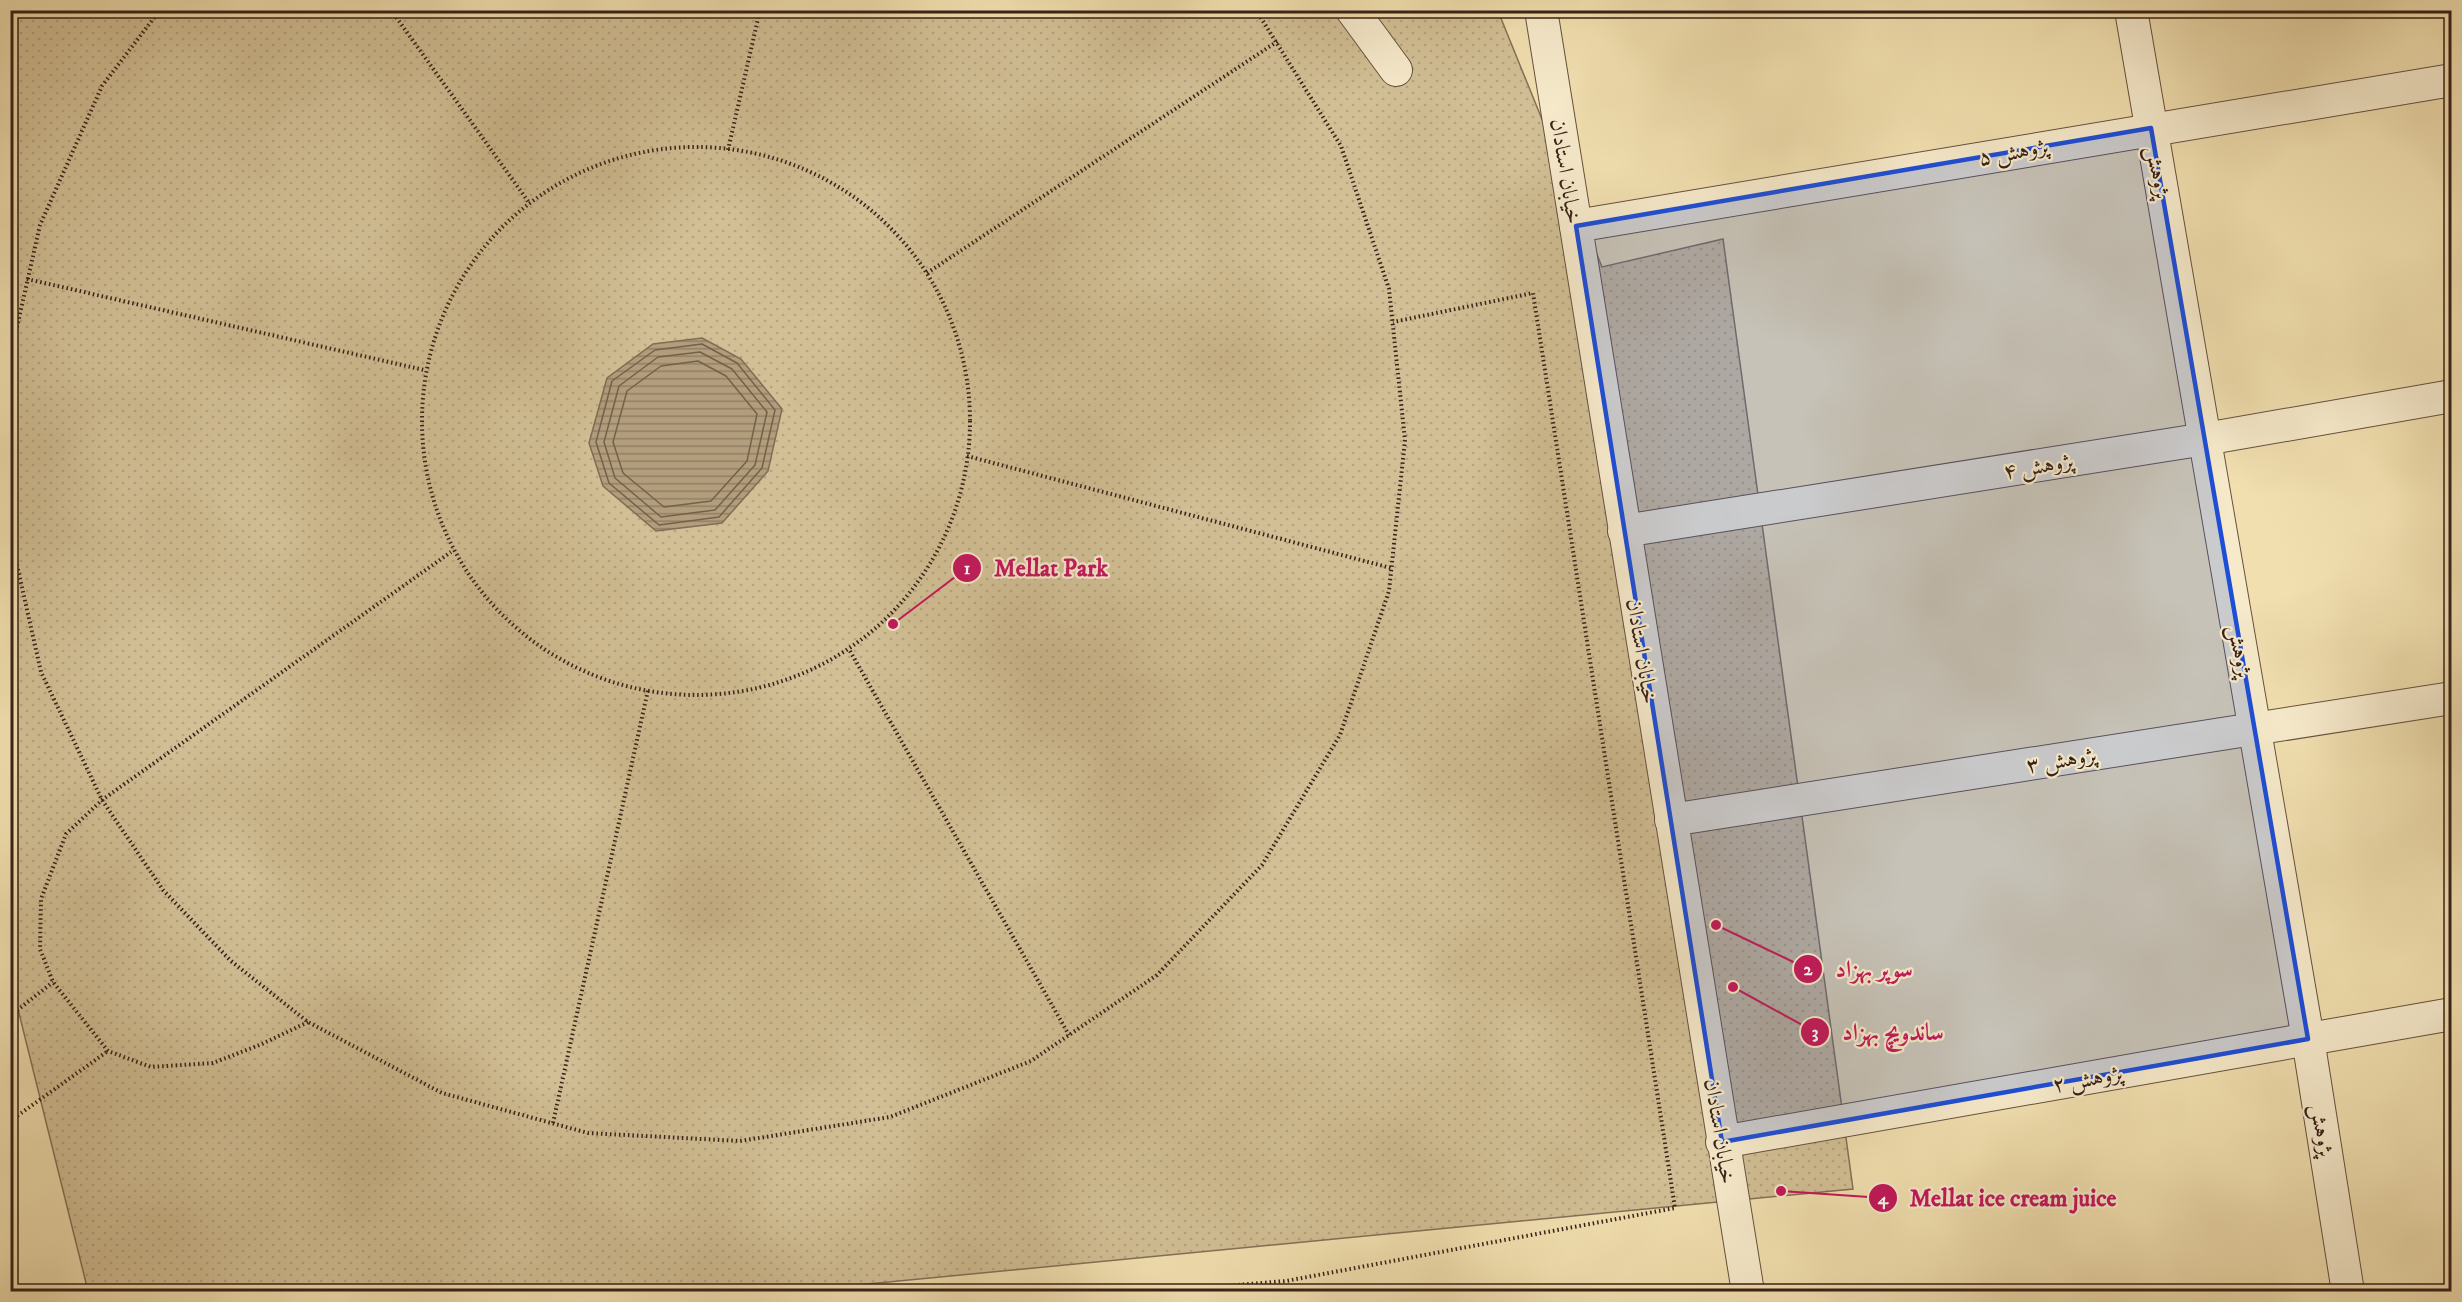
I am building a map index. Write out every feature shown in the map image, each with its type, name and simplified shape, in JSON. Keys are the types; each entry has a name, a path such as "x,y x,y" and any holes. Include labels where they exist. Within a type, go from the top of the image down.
{"street":[{"path":"1352,10 1396,70"},
{"name":"خیابان استادان","path":"1541,10 1748,1292"},
{"name":"پژوهش","path":"2131,10 2308,1039 2348,1292"},
{"name":"پژوهش ۵","path":"1576,226 2151,128 2451,80"},
{"name":"پژوهش ۴","path":"1624,531 2205,439 2451,396"},
{"name":"پژوهش ۳","path":"1671,820 2451,698"},
{"name":"پژوهش ۲","path":"1722,1142 2451,1014"}],"path":[{"path":"10,358 40,225 102,86 160,10"},
{"path":"391,10 530,204"},
{"path":"728,150 760,10"},
{"path":"10,534 41,672 102,800 163,890 231,961 309,1022 442,1093 588,1133 740,1141 890,1117 1031,1061 1157,975 1262,865 1340,735 1389,591 1405,440 1389,290 1341,146 1278,41 1256,10"},
{"path":"927,273 1278,41"},
{"path":"681,146 728,150 770,154 852,192 917,254 958,333 973,421 958,510 915,589 850,651 768,688 675,697 585,675 508,625 451,552 422,464 424,370 456,284 516,212 593,165 681,146"},
{"path":"27,279 424,370"},
{"path":"1153,1292 1286,1281 1675,1208 1533,293 1393,322"},
{"path":"967,456 1391,568"},
{"path":"309,1022 213,1063 151,1066 108,1051 53,982 40,949 41,899 66,834 102,800 451,552"},
{"path":"850,651 1069,1035"},
{"path":"553,1123 648,690"},
{"path":"10,1016 53,982"},
{"path":"10,1121 108,1051"}],"highlighted area":[{"path":"2151,128 2308,1039 1722,1142 1576,226"}],"shaded area":[{"path":"10,11 1498,11 1602,267 1723,239 1853,1189 795,1291 88,1291 11,981"}],"water":[{"path":"702,338 741,359 782,409 768,471 722,523 656,531 603,486 589,443 607,378 653,344"}],"place":[{"name":"Mellat Park","path":"893,624"},
{"name":"سوپر بهزاد","path":"1716,925"},
{"name":"ساندویچ بهزاد","path":"1733,987"},
{"name":"Mellat ice cream juice","path":"1781,1191"}]}
